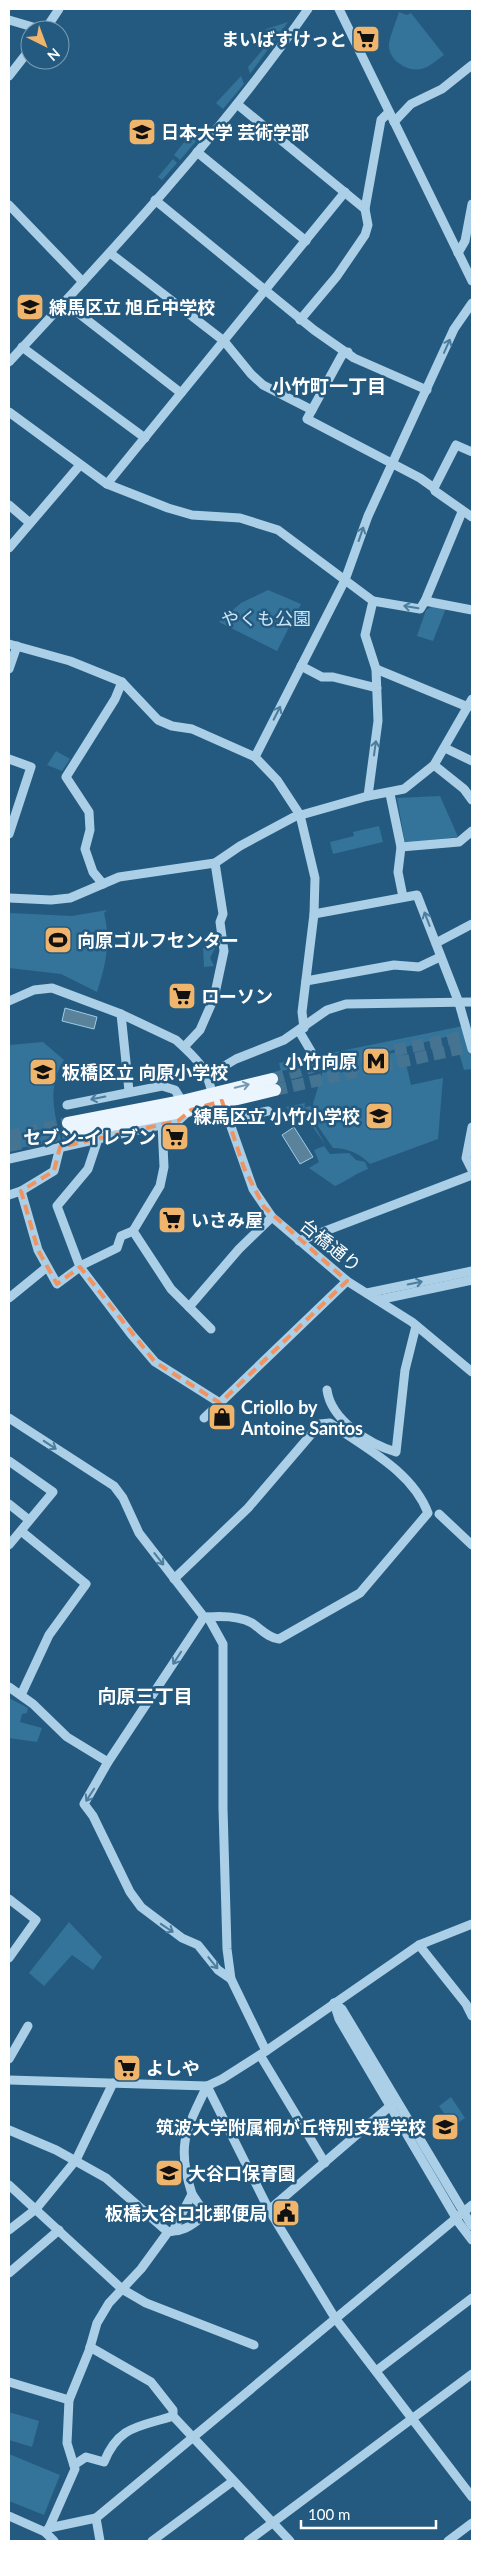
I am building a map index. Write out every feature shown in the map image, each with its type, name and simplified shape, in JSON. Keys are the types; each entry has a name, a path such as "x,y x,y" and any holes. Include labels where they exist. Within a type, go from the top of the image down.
{"main road":[{"path":"69,1128 186,1106 274,1084"}],"street":[{"path":"51,20 59,9"},
{"path":"9,362 110,253 198,152 237,104 308,9"},
{"path":"339,9 472,281"},
{"path":"9,76 20,62"},
{"path":"394,122 411,104 442,89 472,65"},
{"path":"237,104 365,209"},
{"path":"300,320 337,276 365,235 368,226 365,209 381,120 389,112"},
{"path":"198,152 306,241"},
{"path":"107,484 345,192"},
{"path":"155,200 300,320 354,358 427,390"},
{"path":"458,253 465,241 472,204"},
{"path":"9,205 83,282"},
{"path":"110,253 224,341 250,374 263,385 312,410"},
{"path":"64,302 181,394"},
{"path":"255,756 345,580 368,516 392,463 454,329 472,303"},
{"path":"22,347 145,438"},
{"path":"348,352 342,354 307,419 392,463 434,488 434,492 472,517"},
{"path":"9,412 107,484 144,500 192,515 240,518 278,530 373,601 420,609 462,512"},
{"path":"434,488 456,445 472,452"},
{"path":"9,548 80,465"},
{"path":"9,505 30,523"},
{"path":"368,796 378,720 376,669 366,635 373,601"},
{"path":"425,601 472,610"},
{"path":"9,669 13,645 70,661 122,682 158,720 172,726 192,728 255,756 277,780 300,815 315,878 314,914 301,1030 312,1053"},
{"path":"301,666 322,677 333,677 377,688"},
{"path":"9,898 51,900 70,898 119,877 215,864 240,846 300,815 368,796 390,794 404,789 434,765 470,703 376,669"},
{"path":"103,884 93,872 85,849 90,830 88,812 66,777 115,699 122,682"},
{"path":"445,748 472,761"},
{"path":"9,759 31,767 9,834"},
{"path":"434,765 464,789 472,800"},
{"path":"390,794 401,848 398,872 403,897"},
{"path":"401,848 459,842 472,831"},
{"path":"184,1046 200,1030 214,998 224,951 220,922 223,914 215,864"},
{"path":"314,914 367,906 417,895 459,1002 472,1049"},
{"path":"436,943 472,924"},
{"path":"306,982 394,965 419,967 440,957"},
{"path":"9,1001 34,990 52,988 121,1014 176,1040 184,1046 209,1075 236,1059 284,1040 301,1030 327,1010 346,1004 472,1002"},
{"path":"121,1014 129,1092"},
{"name":"台橋通り","path":"209,1075 217,1098 228,1120 253,1189 272,1216 347,1281 416,1326 472,1372"},
{"path":"9,1159 178,1121 186,1106 175,1090 170,1087 129,1092 68,1105"},
{"path":"228,1120 268,1111"},
{"path":"21,1191 38,1250 57,1284 80,1267 116,1248 121,1236 133,1232 160,1186 164,1167 162,1124"},
{"path":"472,1127 466,1158 472,1170"},
{"path":"98,1139 88,1169 57,1206 80,1267 107,1304 155,1362 220,1403"},
{"path":"9,1195 21,1191 54,1171 60,1147"},
{"path":"299,1240 472,1175"},
{"path":"189,1306 238,1249 272,1216"},
{"path":"133,1232 171,1289 211,1329"},
{"path":"9,1298 47,1266"},
{"path":"368,1293 472,1271"},
{"path":"378,1300 472,1280"},
{"path":"204,1418 347,1281"},
{"path":"327,1390 329,1401 348,1424 370,1441 396,1452 405,1370 416,1326"},
{"path":"9,1418 114,1486 139,1533 174,1579 216,1628 222,1644 223,1808 227,1949 230,1979 263,2053 325,2163"},
{"path":"174,1579 230,1527 320,1424 324,1422 330,1423 403,1475 425,1505 428,1513 360,1593 279,1639 273,1638 250,1622 226,1616 206,1617"},
{"path":"9,1461 53,1492 9,1545"},
{"path":"9,1504 29,1520"},
{"path":"438,1514 472,1545"},
{"path":"20,1695 49,1635 86,1584 21,1531"},
{"path":"206,1617 108,1762 84,1804 93,1816 130,1892 141,1907 154,1919 182,1938 198,1945 218,1970 230,1979"},
{"path":"9,1687 67,1737 108,1762"},
{"path":"9,1899 36,1920 9,1958"},
{"path":"9,2080 207,2086 222,2079 263,2053 419,1945 472,1924"},
{"path":"419,1945 466,2004 472,2016"},
{"path":"334,2003 342,2009 393,2104 472,2240"},
{"path":"9,2059 28,2026"},
{"path":"9,2230 36,2209 76,2160 113,2083"},
{"path":"206,2215 192,2194 183,2158 186,2132 207,2086"},
{"path":"207,2086 269,2210 335,2318 472,2497"},
{"path":"9,2130 76,2160 106,2178 171,2231 186,2229 206,2215 229,2212 265,2213 393,2104"},
{"path":"9,2185 122,2289 146,2303 254,2345"},
{"path":"47,2530 73,2476 74,2465 68,2443 69,2400 90,2347 97,2323 109,2303 141,2270 171,2231 192,2194"},
{"path":"9,2516 47,2530 96,2518 192,2436 472,2205"},
{"path":"459,2216 472,2226"},
{"path":"9,2273 59,2230"},
{"path":"376,2371 472,2298"},
{"path":"90,2347 151,2382 173,2410 173,2416 290,2541"},
{"path":"248,2541 472,2374"},
{"path":"9,2382 69,2400"},
{"path":"74,2465 86,2457 104,2462 115,2440 131,2428 173,2416"},
{"path":"152,2541 233,2481"},
{"path":"96,2518 100,2541"},
{"path":"448,2541 472,2523"},
{"path":"47,2530 54,2541"}],"highlighted area":[{"path":"222,1101 244,1168 264,1207 347,1281 220,1403 155,1362 80,1267 57,1284 38,1250 21,1191 54,1171 60,1147 178,1121 191,1110"}],"green space":[{"path":"399,12 407,15 411,13 444,55 421,69 409,68 394,59 389,49 389,43"},
{"path":"288,22 250,74 248,67 264,48 266,29"},
{"path":"241,76 244,84 223,109 216,103"},
{"path":"196,127 203,133 180,160 174,155"},
{"path":"173,159 177,163 162,180 158,177"},
{"name":"やくも公園","path":"268,590 301,604 277,651 219,622 241,603"},
{"path":"433,606 446,608 433,641 417,636 426,610"},
{"path":"56,751 70,759 62,771 47,765"},
{"path":"440,796 458,837 405,843 397,798"},
{"path":"379,826 383,842 333,854 330,842 354,836 353,832"},
{"name":"向原ゴルフセンター","path":"107,910 104,913 107,933 106,953 97,992 61,974 9,968 9,913 72,916"},
{"path":"216,946 210,958 214,966 204,967 203,948"},
{"path":"463,1026 472,1059 472,1069 464,1070 454,1035 372,1057 403,1051 411,1085 443,1078 438,1139 370,1164 353,1152 333,1148 315,1122 313,1104 324,1067 321,1055"},
{"path":"43,1042 64,1060 55,1079 54,1089 54,1109 61,1140 20,1148 19,1145 9,1147 9,1045"},
{"path":"312,1057 317,1069 307,1071 305,1066 281,1071 279,1063"},
{"path":"305,1103 303,1117 296,1120 286,1107"},
{"path":"311,1106 313,1123 326,1146 304,1114 305,1107"},
{"path":"324,1146 330,1154 349,1153 356,1160 365,1162 368,1169 335,1186 309,1168 319,1162 314,1150"},
{"path":"9,1698 28,1708 27,1713 22,1714 20,1722 42,1728 37,1742 9,1738"},
{"path":"69,1922 102,1957 93,1970 72,1955 44,1986 29,1973"},
{"path":"451,2097 465,2118 453,2126 439,2106"},
{"path":"9,2412 39,2421 32,2447 9,2440"},
{"path":"9,2454 60,2475 44,2515 9,2501"}],"shaded area":[{"path":"65,1008 97,1017 94,1029 62,1021"},
{"path":"294,1127 313,1157 300,1164 282,1135"}],"tunnel":[{"path":"272,1079 319,1065 472,1035"},
{"path":"275,1090 472,1046"},
{"path":"9,1136 68,1123"},
{"path":"9,1146 70,1133"}],"place":[{"name":"まいばすけっと","path":"366,39"},
{"name":"日本大学 芸術学部","path":"142,132"},
{"name":"練馬区立 旭丘中学校","path":"30,307"},
{"name":"向原ゴルフセンター","path":"58,940"},
{"name":"ローソン","path":"182,996"},
{"name":"小竹向原","path":"376,1061"},
{"name":"板橋区立 向原小学校","path":"43,1072"},
{"name":"練馬区立 小竹小学校","path":"379,1116"},
{"name":"セブン-イレブン","path":"175,1137"},
{"name":"いさみ屋","path":"172,1220"},
{"name":"Criollo by Antoine Santos","path":"222,1417"},
{"name":"よしや","path":"127,2068"},
{"name":"筑波大学附属桐が丘特別支援学校","path":"445,2127"},
{"name":"大谷口保育園","path":"169,2173"},
{"name":"板橋大谷口北郵便局","path":"286,2213"}],"district":[{"name":"小竹町一丁目","path":"329,385"},
{"name":"向原三丁目","path":"145,1695"}]}
